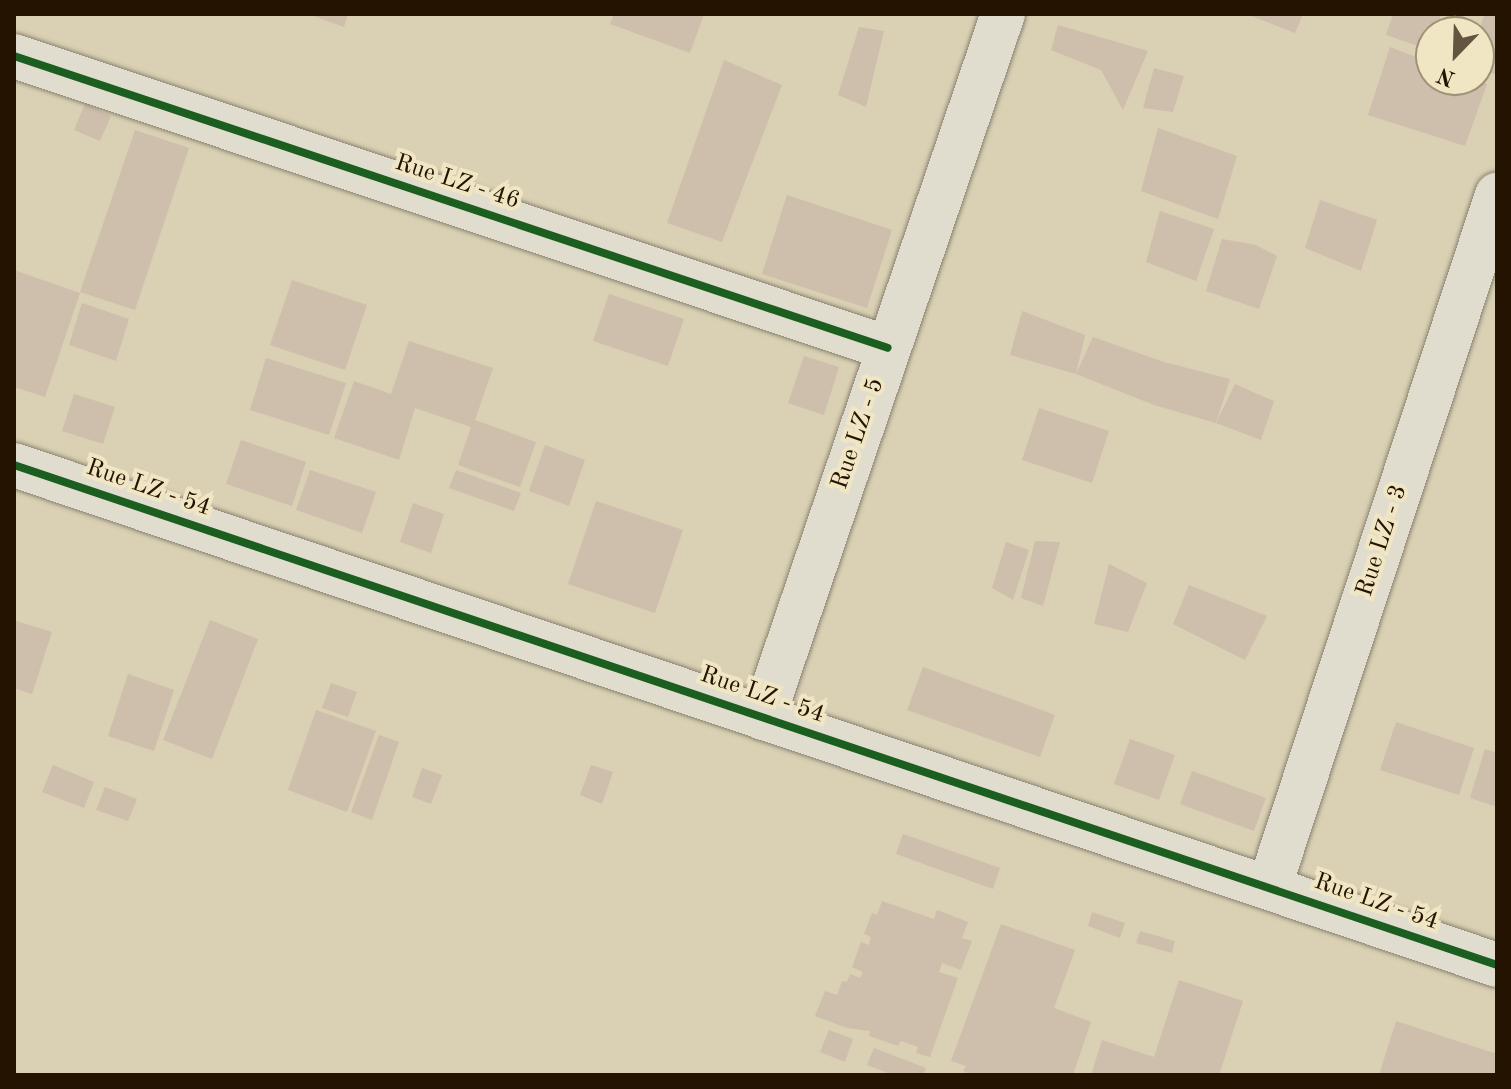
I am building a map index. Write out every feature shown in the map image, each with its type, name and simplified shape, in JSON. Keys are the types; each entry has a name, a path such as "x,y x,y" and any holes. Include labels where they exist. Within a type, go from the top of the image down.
{"street":[{"name":"Rue LZ - 5","path":"763,718 1003,14"},
{"name":"Rue LZ - 46","path":"14,56 888,348"},
{"name":"Rue LZ - 3","path":"1269,888 1497,195"},
{"name":"Rue LZ - 54","path":"14,465 1497,965"}],"building":[{"path":"308,14 348,14 344,27"},
{"path":"614,14 704,14 690,53 610,24"},
{"path":"1246,14 1303,14 1295,33"},
{"path":"1393,14 1441,14 1415,16 1415,45 1386,35"},
{"path":"1497,14 1497,75 1495,16 1484,16"},
{"path":"1058,25 1148,51 1123,110 1101,70 1051,50"},
{"path":"859,27 884,31 866,107 838,95"},
{"path":"1390,47 1415,57 1415,96 1483,96 1465,146 1368,115"},
{"path":"724,60 782,85 722,242 667,223"},
{"path":"1154,68 1184,76 1173,112 1143,108"},
{"path":"85,104 111,116 100,141 74,130"},
{"path":"1158,128 1237,156 1218,219 1141,191"},
{"path":"135,130 189,148 135,310 80,292"},
{"path":"787,195 892,230 867,308 762,274"},
{"path":"1320,200 1377,220 1361,271 1305,248"},
{"path":"1160,211 1214,229 1196,281 1146,262"},
{"path":"1222,239 1256,245 1277,256 1259,309 1206,291"},
{"path":"14,270 80,293 45,397 14,387"},
{"path":"292,280 367,305 345,370 270,345"},
{"path":"609,294 684,319 668,366 593,341"},
{"path":"82,303 129,319 116,361 69,345"},
{"path":"1022,311 1085,335 1076,374 1010,355"},
{"path":"1093,337 1164,362 1230,379 1216,423 1154,405 1076,374"},
{"path":"409,341 493,368 475,420 536,442 520,487 458,465 471,427 415,408 399,460 334,438 354,381 391,394"},
{"path":"804,356 839,367 824,415 788,403"},
{"path":"266,358 346,383 329,435 250,410"},
{"path":"1235,384 1274,401 1261,440 1216,423"},
{"path":"74,394 115,407 103,444 62,431"},
{"path":"1039,408 1109,431 1092,483 1022,460"},
{"path":"241,440 306,462 292,506 226,484"},
{"path":"545,445 585,460 569,506 529,491"},
{"path":"310,470 376,492 362,533 296,510"},
{"path":"456,470 521,493 514,511 449,488"},
{"path":"596,501 683,530 655,613 568,584"},
{"path":"413,503 444,514 431,553 400,542"},
{"path":"1035,541 1060,542 1043,606 1021,598"},
{"path":"1006,542 1029,550 1013,600 992,588"},
{"path":"1109,564 1147,583 1128,632 1094,624"},
{"path":"1189,585 1267,616 1245,660 1173,624"},
{"path":"210,620 258,639 212,759 163,740"},
{"path":"16,621 52,632 32,694 14,688"},
{"path":"923,667 1055,715 1040,757 907,710"},
{"path":"128,674 174,690 154,751 108,736"},
{"path":"331,683 357,692 348,717 322,708"},
{"path":"316,710 376,731 347,812 288,790"},
{"path":"1396,722 1474,748 1459,795 1380,770"},
{"path":"379,735 399,742 372,820 351,812"},
{"path":"1130,739 1175,755 1159,800 1114,784"},
{"path":"1485,749 1497,753 1497,807 1470,798"},
{"path":"53,765 94,782 84,808 42,792"},
{"path":"591,765 613,772 602,804 580,795"},
{"path":"422,768 442,775 431,804 412,797"},
{"path":"1192,771 1266,798 1254,831 1180,804"},
{"path":"105,787 137,799 128,821 96,810"},
{"path":"903,834 1000,868 993,889 896,854"},
{"path":"882,901 934,919 937,910 968,922 962,938 972,941 961,970 942,963 939,972 958,978 930,1057 916,1053 918,1047 901,1041 898,1046 869,1036 870,1031 847,1028 815,1016 825,991 837,995 842,981 847,982 850,974 860,978 863,972 852,967 861,942 869,945 871,937 864,934 872,913 877,915"},
{"path":"1092,912 1125,923 1120,938 1088,926"},
{"path":"1001,924 1075,950 1054,1008 1091,1022 1073,1075 973,1075 963,1071 966,1066 951,1061"},
{"path":"1140,931 1175,941 1172,953 1136,943"},
{"path":"1179,980 1243,1001 1219,1075 1091,1075 1102,1040 1154,1057"},
{"path":"1396,1021 1497,1054 1497,1075 1379,1075"},
{"path":"829,1030 853,1039 845,1062 820,1052"},
{"path":"874,1048 926,1068 923,1075 893,1075 867,1065"}],"cycle path":[{"path":"14,56 888,348"},
{"path":"14,465 1497,965"}]}
